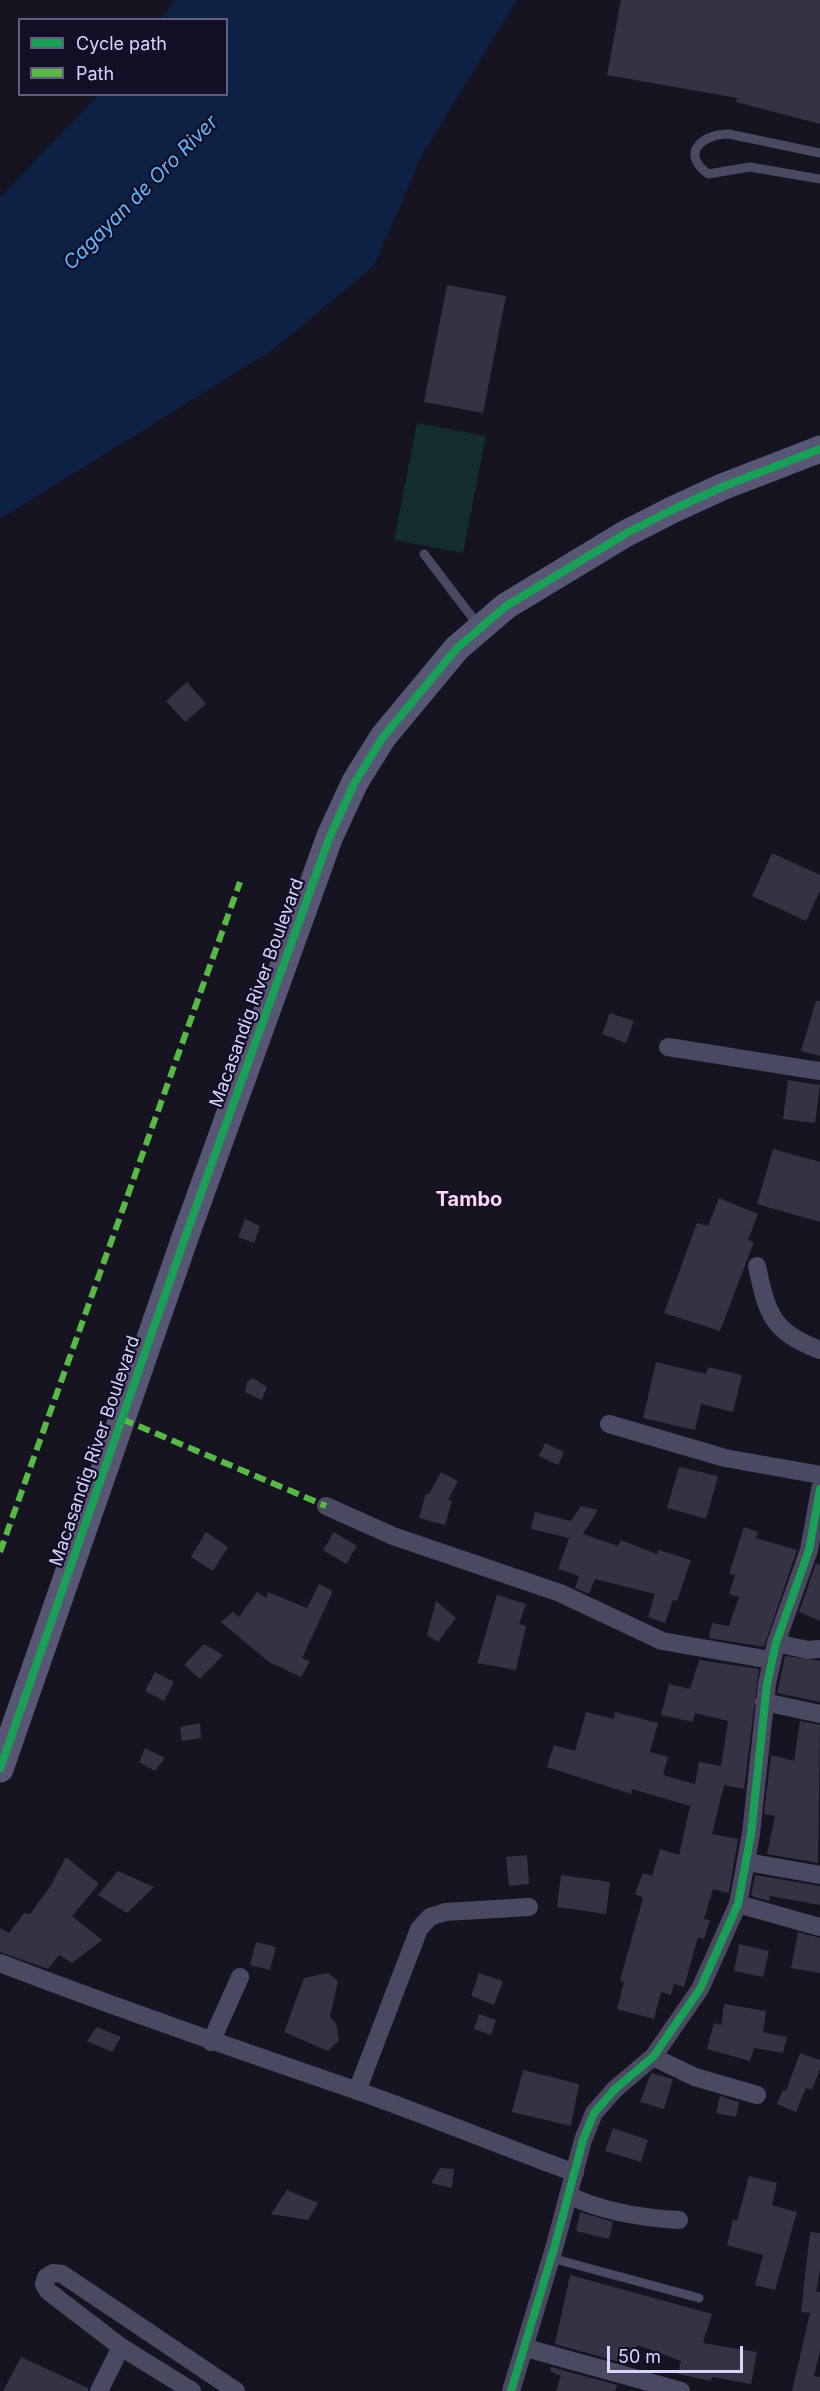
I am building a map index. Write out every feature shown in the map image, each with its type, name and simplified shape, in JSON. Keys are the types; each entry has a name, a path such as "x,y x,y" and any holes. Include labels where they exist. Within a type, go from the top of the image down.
{"street":[{"name":"Macasandig River Boulevard","path":"0,1769 183,1243 330,836 355,782 383,736 457,648 480,627 549,578 625,534 722,487 820,449"},
{"path":"668,1047 820,1071"},
{"path":"757,1266 769,1314 780,1328 820,1350"},
{"path":"609,1425 725,1458 820,1475"},
{"path":"511,2391 526,2348 583,2140 594,2113 615,2089 653,2057 700,1989 738,1904 747,1862 764,1702 774,1652 814,1552 820,1489"},
{"path":"326,1506 393,1536 560,1593 662,1641 774,1652 820,1649"},
{"path":"764,1702 820,1714"},
{"path":"747,1862 820,1875"},
{"path":"738,1904 820,1926"},
{"path":"357,2091 419,1929 430,1917 445,1912 529,1907"},
{"path":"0,1963 154,2018 211,2042 357,2091 575,2173"},
{"path":"211,2042 240,1977"},
{"path":"653,2057 695,2078 758,2095"},
{"path":"568,2195 584,2203 658,2219 680,2220"},
{"path":"192,2391 121,2347 48,2291 44,2284 46,2277 53,2272 62,2274 236,2391"},
{"path":"92,2324 107,2305"},
{"path":"99,2391 121,2347"},
{"path":"526,2348 681,2391"},
{"path":"198,2391 209,2373"}],"lane":[{"path":"820,153 729,134 713,134 703,138 697,147 695,158 699,167 708,174 750,167 820,179"},
{"path":"424,554 480,627"},
{"path":"551,2258 699,2298"}],"green space":[{"path":"417,423 486,436 463,553 394,540"}],"water":[{"name":"Cagayan de Oro River","path":"176,0 517,0 422,155 374,266 274,349 0,519 0,198 97,96 228,96 228,18 161,18"}],"building":[{"path":"621,0 820,0 820,124 736,102 737,98 607,75"},
{"path":"447,285 506,296 483,413 424,402"},
{"path":"187,682 206,704 185,722 166,701"},
{"path":"772,853 820,875 820,891 806,921 752,896"},
{"path":"816,1001 820,1001 820,1056 801,1051"},
{"path":"610,1013 634,1021 626,1043 602,1034"},
{"path":"788,1080 820,1085 815,1123 783,1119"},
{"path":"773,1149 820,1162 820,1222 757,1204"},
{"path":"719,1198 758,1214 748,1240 754,1242 720,1331 664,1313 697,1223 708,1226"},
{"path":"245,1219 260,1226 254,1243 238,1237"},
{"path":"656,1362 706,1374 708,1367 742,1375 733,1412 701,1404 695,1430 643,1418"},
{"path":"253,1378 267,1387 262,1400 245,1392 247,1382"},
{"path":"545,1443 564,1452 558,1465 539,1456"},
{"path":"679,1467 718,1476 706,1519 667,1508"},
{"path":"441,1472 458,1481 448,1500 452,1501 445,1525 419,1518 426,1493 429,1494"},
{"path":"581,1506 598,1510 583,1534 618,1546 621,1540 657,1554 659,1550 691,1560 677,1601 673,1600 665,1623 648,1617 655,1594 595,1579 589,1594 575,1588 579,1576 558,1569 569,1538 531,1529 535,1512 571,1521"},
{"path":"744,1527 758,1532 756,1538 797,1550 764,1647 709,1638 712,1623 729,1626 739,1597 729,1594 735,1575 729,1574"},
{"path":"206,1532 228,1547 213,1571 191,1557"},
{"path":"334,1532 357,1546 346,1564 323,1550"},
{"path":"816,1563 820,1565 820,1621 799,1612"},
{"path":"319,1584 333,1591 302,1658 310,1661 301,1677 269,1662 221,1622 233,1612 239,1617 257,1592 266,1598 268,1592 307,1608"},
{"path":"497,1595 526,1604 519,1624 526,1626 516,1670 477,1663"},
{"path":"436,1601 456,1618 438,1642 427,1635"},
{"path":"204,1644 223,1655 200,1679 184,1665"},
{"path":"785,1656 820,1661 820,1702 777,1693"},
{"path":"699,1660 759,1669 744,1789 724,1785 712,1834 738,1839 729,1893 713,1889 704,1919 710,1920 704,1939 698,1937 684,1987 674,1984 671,1995 661,1992 654,2019 617,2009 624,1982 620,1980 643,1898 635,1894 643,1873 652,1876 660,1849 679,1855 690,1806 632,1789 631,1794 547,1767 554,1745 575,1751 586,1712 614,1719 615,1712 658,1723 650,1752 668,1757 663,1775 695,1784 699,1762 721,1766 728,1721 695,1713 693,1722 661,1715 669,1684 690,1689"},
{"path":"155,1672 174,1682 164,1701 145,1691"},
{"path":"800,1721 820,1725 818,1863 767,1854 775,1816 764,1814 771,1755 794,1761"},
{"path":"200,1723 201,1738 182,1741 180,1727"},
{"path":"145,1748 165,1758 155,1771 139,1762"},
{"path":"527,1855 529,1884 509,1886 506,1857"},
{"path":"66,1857 99,1884 72,1916 102,1940 72,1963 59,1955 48,1969 0,1952 0,1928 9,1933 24,1913 30,1914 50,1887"},
{"path":"118,1871 154,1887 127,1913 98,1895"},
{"path":"561,1875 610,1882 606,1914 557,1907"},
{"path":"755,1875 820,1886 820,1905 770,1896 769,1901 751,1896"},
{"path":"798,1932 820,1938 820,1973 791,1968"},
{"path":"256,1942 276,1947 270,1970 250,1965"},
{"path":"739,1944 769,1951 763,1977 734,1971"},
{"path":"328,1973 338,1981 330,2017 336,2023 339,2040 328,2051 284,2032 304,1978"},
{"path":"479,1973 503,1981 494,2005 471,1996"},
{"path":"724,2004 766,2011 763,2032 787,2037 783,2053 754,2048 750,2061 707,2049 714,2023 721,2025"},
{"path":"479,2014 496,2020 491,2035 474,2029"},
{"path":"97,2027 121,2037 112,2052 87,2041"},
{"path":"800,2053 820,2060 820,2069 812,2090 806,2088 796,2112 777,2104 783,2090 786,2091"},
{"path":"523,2070 579,2084 571,2126 512,2112"},
{"path":"651,2073 673,2079 664,2109 640,2102"},
{"path":"720,2096 739,2102 736,2117 716,2113"},
{"path":"613,2128 648,2140 641,2162 605,2151"},
{"path":"440,2168 454,2169 452,2188 431,2183"},
{"path":"749,2176 777,2183 772,2205 797,2212 775,2290 755,2285 763,2255 727,2245 733,2220 737,2221"},
{"path":"287,2190 318,2203 308,2220 271,2214"},
{"path":"580,2212 613,2222 609,2239 576,2231"},
{"path":"810,2232 820,2233 820,2270 816,2292 820,2292 820,2350 814,2376 820,2377 820,2391 792,2391 810,2313 801,2312"},
{"path":"570,2275 712,2314 703,2343 757,2352 751,2384 712,2377 711,2381 678,2374 681,2361 637,2345 632,2362 623,2360 623,2363 555,2344"},
{"path":"21,2357 88,2388 88,2391 3,2391"},
{"path":"551,2367 617,2385 615,2391 556,2391 561,2376 550,2371"}],"marked path":[{"path":"0,1552 240,882"},
{"path":"122,1419 326,1506"}],"cycle path":[{"path":"0,1769 187,1232 330,836 355,782 383,737 457,648 506,606 625,534 672,510 722,487 820,449"},
{"path":"511,2391 555,2245 583,2140 594,2113 615,2089 653,2057 700,1989 738,1904 751,1834 767,1684 776,1643 809,1550 820,1489"}],"district":[{"name":"Tambo","path":"469,1200"}]}
